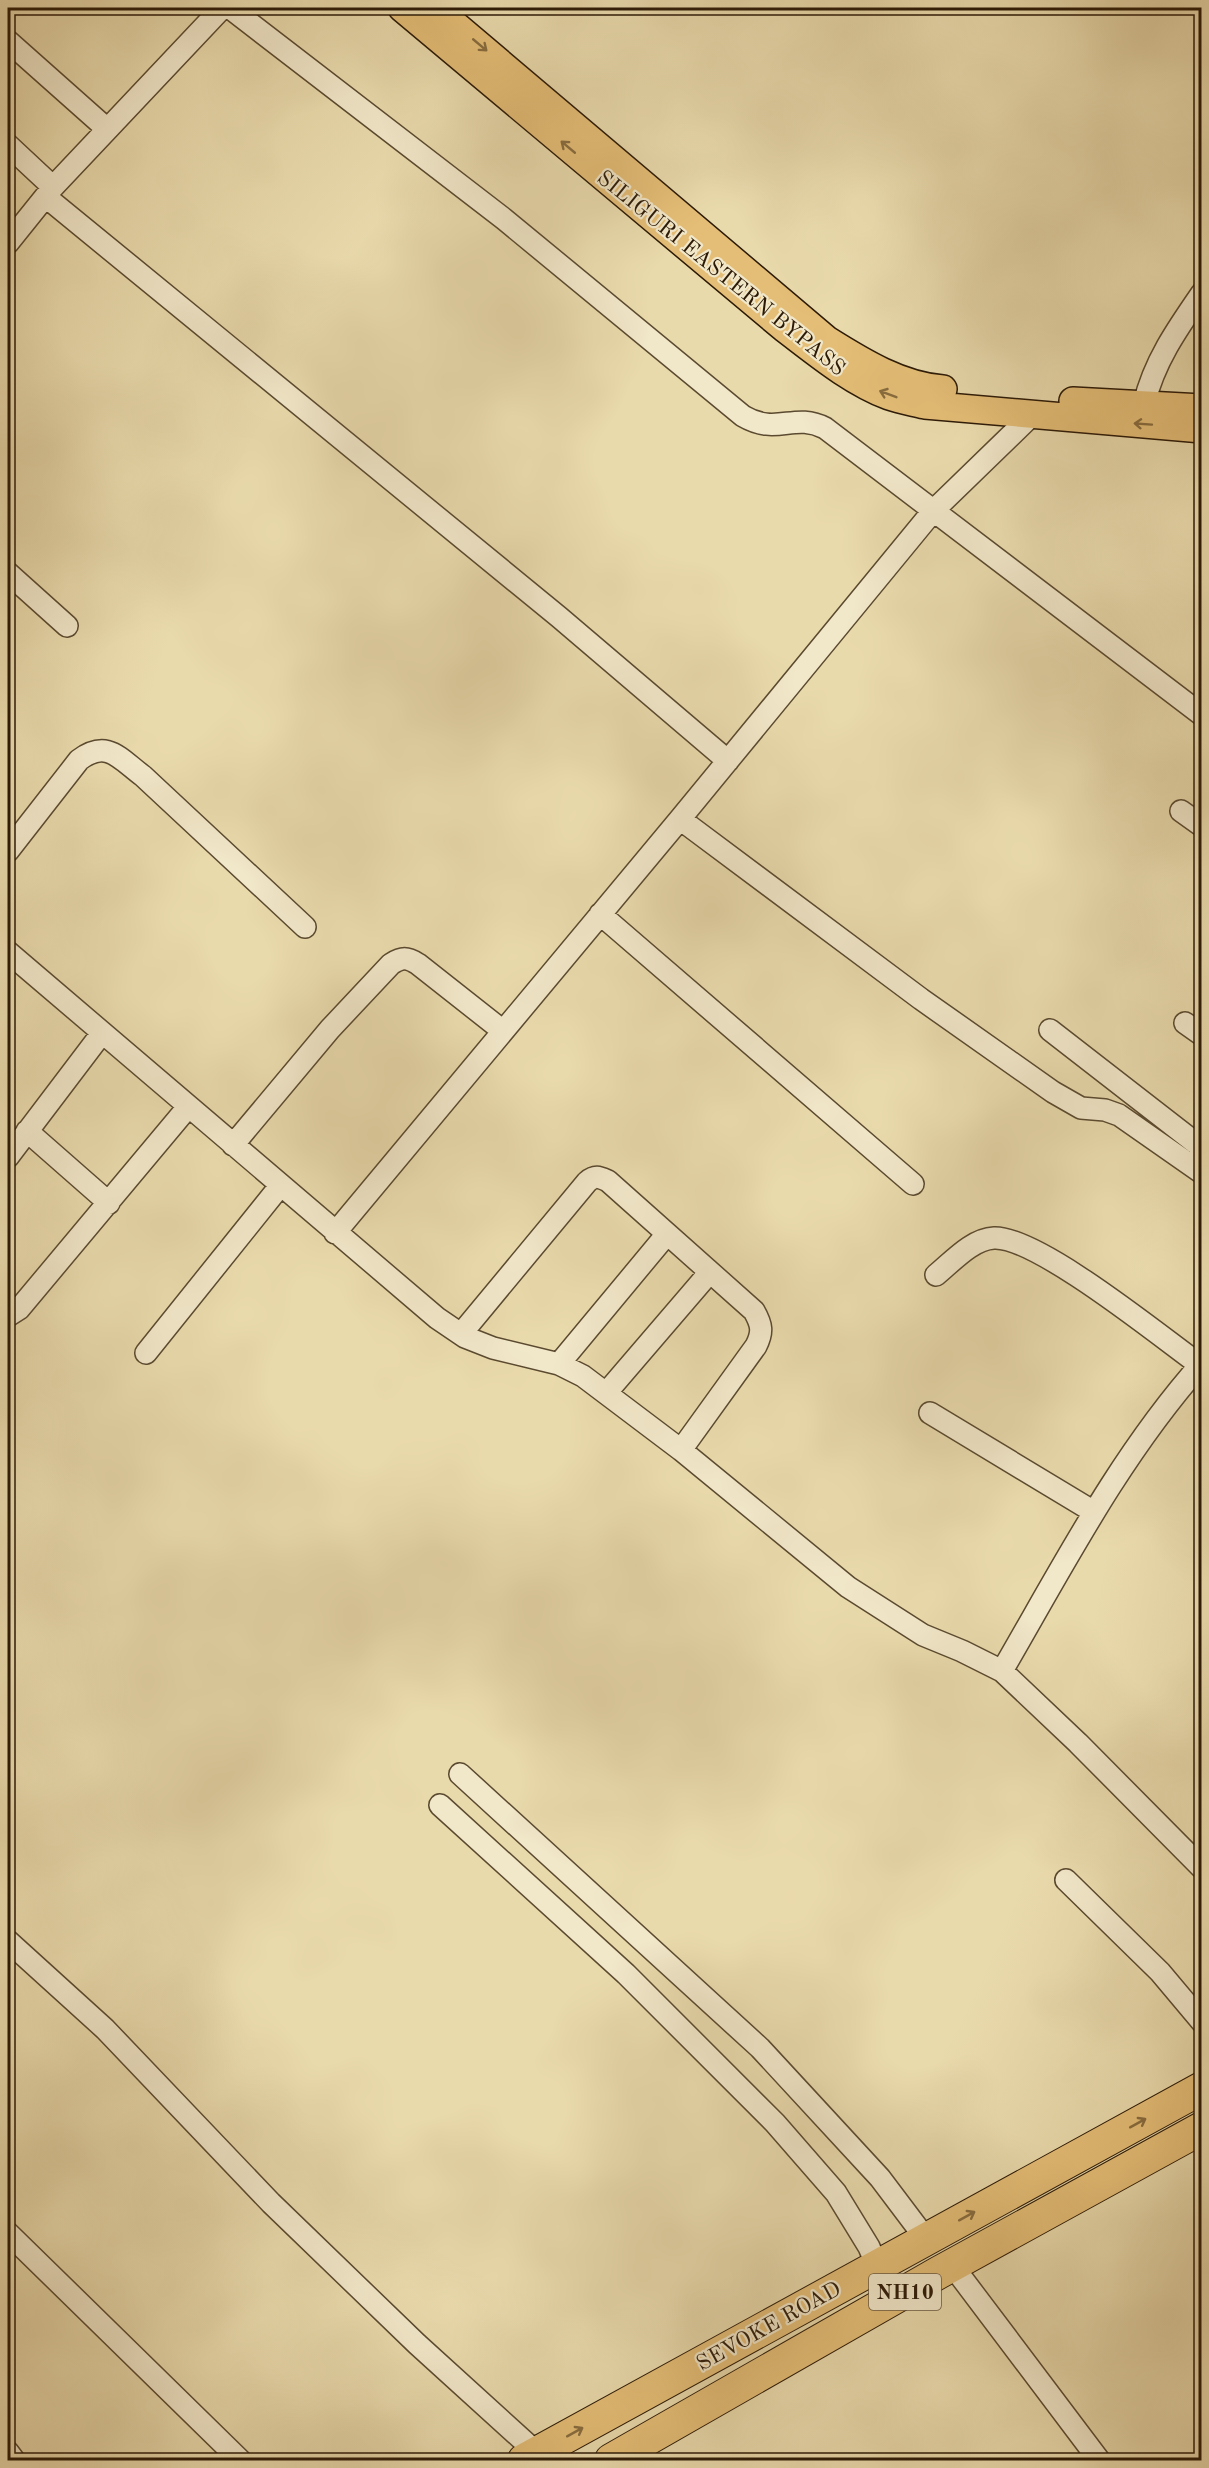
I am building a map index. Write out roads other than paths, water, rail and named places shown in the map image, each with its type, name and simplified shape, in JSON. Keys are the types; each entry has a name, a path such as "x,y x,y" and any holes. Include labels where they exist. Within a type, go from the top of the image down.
{"highway":[{"name":"SEVOKE ROAD","path":"531,2457 1202,2088"},
{"name":"SEVOKE ROAD","path":"611,2460 952,2265 1200,2132"}],"main road":[{"name":"SILIGURI EASTERN BYPASS","path":"402,8 775,320 835,366 865,385 890,396 925,405 1202,429"},
{"name":"SILIGURI EASTERN BYPASS","path":"435,8 827,340 859,360 925,388 1060,400 1202,408"}],"street":[{"path":"8,243 107,129 222,8"},
{"path":"230,8 504,219 743,416 756,424 772,426 813,421 825,428 1202,714"},
{"path":"8,41 107,129"},
{"path":"8,145 50,192 728,761"},
{"path":"1144,404 1160,357 1202,293"},
{"path":"335,1233 933,511 1032,415"},
{"path":"8,573 67,626"},
{"path":"8,851 79,760 90,752 103,749 115,754 143,776 305,927"},
{"path":"1181,811 1202,826"},
{"path":"680,819 921,999 1053,1092 1081,1108 1105,1110 1119,1115 1202,1173"},
{"path":"600,914 913,1184"},
{"path":"8,952 437,1318 461,1334 492,1348 559,1364 583,1376 681,1450 848,1587 923,1635 1002,1671 1078,1743 1202,1868"},
{"path":"233,1145 330,1029 391,964 399,959 407,958 418,964 503,1031"},
{"path":"1050,1030 1202,1148"},
{"path":"8,1157 102,1033"},
{"path":"8,1316 19,1309 188,1107"},
{"path":"27,1131 109,1203"},
{"path":"461,1334 593,1177 598,1176 608,1181 754,1311 761,1323 762,1334 737,1374 681,1450"},
{"path":"146,1353 280,1186"},
{"path":"559,1364 667,1234"},
{"path":"936,1275 980,1242 994,1238 1015,1241 1040,1252 1088,1283 1201,1364 1170,1401 1094,1512 1002,1671"},
{"path":"607,1392 710,1272"},
{"path":"930,1413 1094,1512"},
{"path":"460,1774 760,2048 880,2178 926,2239"},
{"path":"440,1805 626,1974 775,2123 836,2193 869,2247 877,2266"},
{"path":"1066,1880 1160,1972 1202,2022"},
{"path":"8,1941 105,2029 271,2202 531,2457"},
{"path":"8,2233 240,2460"},
{"path":"952,2265 1099,2460"},
{"path":"8,2452 15,2460"}]}
